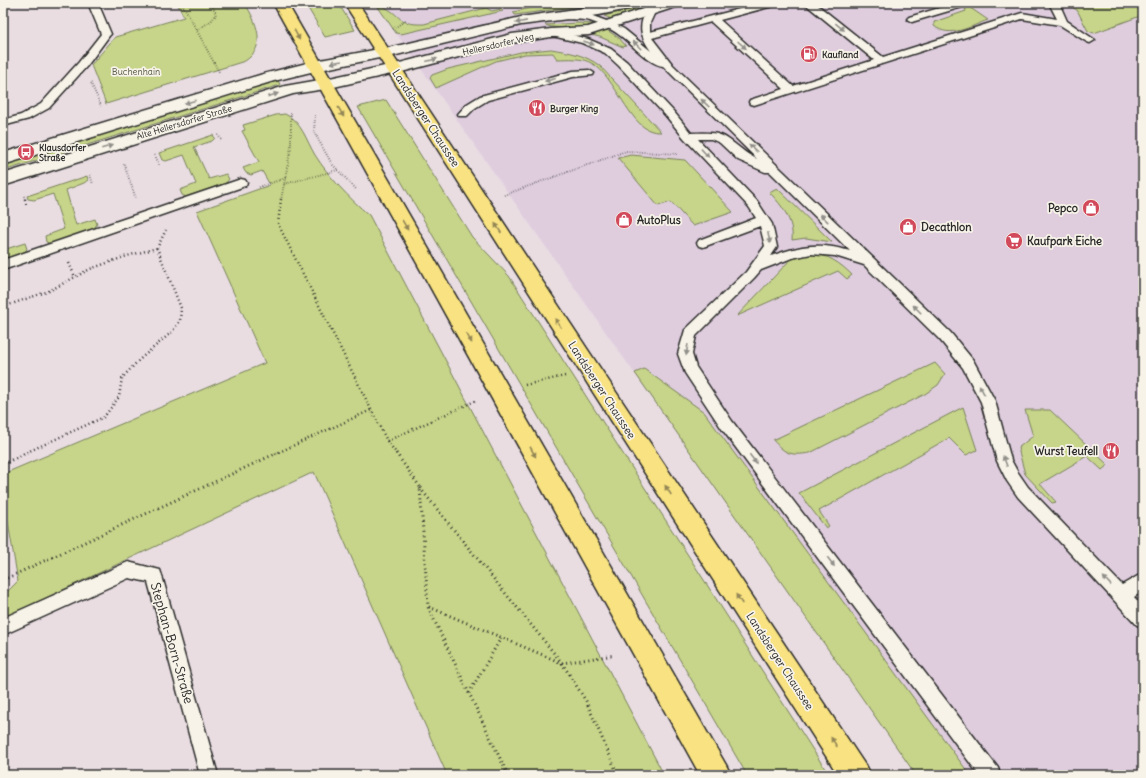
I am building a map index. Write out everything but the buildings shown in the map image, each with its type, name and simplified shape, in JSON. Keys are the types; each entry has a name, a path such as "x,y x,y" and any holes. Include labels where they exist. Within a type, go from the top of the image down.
{"main road":[{"path":"280,3 716,775"},
{"name":"Landsberger Chaussee","path":"351,3 855,775"}],"street":[{"name":"Hellersdorfer Weg","path":"357,58 521,21 600,10 645,8 674,3"},
{"name":"Hellersdorfer Weg","path":"368,75 512,39 551,33 590,31 609,25 645,8"},
{"name":"Alte Hellersdorfer Straße","path":"3,180 291,89 357,58"},
{"name":"Alte Hellersdorfer Straße","path":"3,159 269,77 368,75"}],"lane":[{"path":"3,123 25,117 45,106 84,64 106,34 93,3"},
{"path":"647,36 773,3"},
{"path":"809,3 881,60"},
{"path":"926,3 938,11"},
{"path":"912,19 966,3"},
{"path":"1054,3 1063,23"},
{"path":"645,8 646,20 644,29 647,36 669,67 945,336 968,364 988,401 1004,461 1012,476 1023,492 1143,619"},
{"path":"559,15 590,18 609,25 621,31 643,50 669,67"},
{"path":"754,102 790,89 1022,16 1063,23 1090,40"},
{"path":"713,19 790,89"},
{"path":"551,33 585,41 608,51 644,86 688,136 753,204 764,220 771,247 750,275 690,334 685,354 690,369 727,425 991,775"},
{"path":"463,114 471,106 484,98 573,74 589,73"},
{"path":"688,136 712,136 724,141 742,156 777,173"},
{"path":"3,265 241,183"},
{"path":"703,243 764,220"},
{"path":"757,267 787,254 800,250 817,248 838,251 870,262"},
{"name":"Stephan-Born-Straße","path":"3,627 128,570 154,576 209,775"},
{"path":"1121,596 1143,581"}],"path":[{"path":"182,3 220,74"},
{"path":"196,30 211,21 216,15 212,3"},
{"path":"389,31 406,20"},
{"path":"84,64 102,110"},
{"path":"291,113 291,147 278,224 387,441 420,487 562,663 586,701 618,775"},
{"path":"153,150 159,165"},
{"path":"504,195 626,151 680,154"},
{"path":"122,160 143,217"},
{"path":"284,184 338,170"},
{"path":"88,171 93,184"},
{"path":"252,189 286,178"},
{"path":"23,191 26,205"},
{"path":"3,464 104,417 119,397 122,378 139,360 172,332 180,321 181,308 157,248 169,224"},
{"path":"3,307 50,291 90,269 127,256 157,248"},
{"path":"387,441 499,391 590,371"},
{"path":"3,580 371,410"},
{"path":"420,487 428,607 508,775"},
{"path":"428,607 562,663 617,655"},
{"path":"469,693 501,638"}],"shaded area":[{"path":"375,3 1143,3 1143,775 916,775"}],"green space":[{"name":"Buchenhain","path":"177,3 245,3 253,18 258,34 256,48 252,55 245,61 106,104 91,65 115,37 184,17"},
{"path":"305,3 338,3 355,30 325,37"},
{"path":"553,3 556,5 570,3 602,3 515,15 513,12"},
{"path":"1065,3 1143,3 1143,15 1094,33 1088,31 1077,10"},
{"path":"382,6 389,9 404,21 415,24 424,24 486,8 492,11 501,9 503,11 401,34 396,33 378,7"},
{"path":"646,6 648,7 614,20 604,16"},
{"path":"969,7 988,20 968,28 954,31 940,30 934,26 934,22 966,11 965,9"},
{"path":"578,23 593,24 584,27 569,28 545,25"},
{"path":"607,30 619,38 626,46 623,47 600,37 586,34"},
{"path":"551,49 571,53 595,62 661,132 652,131 644,127 636,120 601,70 584,60 557,59 553,53 525,54 496,61 436,88 430,78 432,75 448,69 521,52"},
{"path":"278,80 280,85 3,171 3,165"},
{"path":"386,100 472,237 509,276 829,775 747,775 358,107"},
{"path":"285,114 291,117 300,127 315,155 333,179 354,202 369,215 664,775 447,775 314,472 3,618 3,596 18,581 3,493 3,474 265,363 197,211 270,185 262,171 251,175 246,173 243,168 259,162 242,131 245,130 243,125 276,115"},
{"path":"213,135 215,138 212,141 194,147 209,179 226,174 229,179 226,183 186,197 182,195 180,190 196,184 184,155 166,161 162,160 159,153"},
{"path":"631,155 685,160 733,212 693,226 671,202 658,206 618,158"},
{"path":"87,176 88,180 84,183 66,190 76,225 95,219 97,224 94,229 52,244 46,242 45,236 64,229 53,194 34,200 28,199 27,196"},
{"path":"777,188 832,242 806,238 792,240 789,220 783,208 769,192"},
{"path":"3,236 6,249 25,243 27,249 23,254 3,260"},
{"path":"818,254 834,260 852,275 847,279 838,271 737,316 789,261 799,256"},
{"path":"935,363 945,374 938,385 925,394 810,453 789,453 773,440"},
{"path":"644,369 704,412 970,775 916,775 635,373"},
{"path":"963,407 977,450 966,455 949,438 819,511 829,526 826,528 799,493"},
{"path":"1025,410 1050,410 1108,465 1102,470 1087,456 1040,484 1056,502 1052,503 1025,474 1018,448 1033,436"}],"place":[{"name":"Kaufland","path":"809,54"},
{"name":"Burger King","path":"537,108"},
{"name":"Klausdorfer Straße","path":"26,152"},
{"name":"Pepco","path":"1091,208"},
{"name":"AutoPlus","path":"624,220"},
{"name":"Decathlon","path":"908,227"},
{"name":"Kaufpark Eiche","path":"1014,241"},
{"name":"Wurst Teufell","path":"1111,451"}]}
